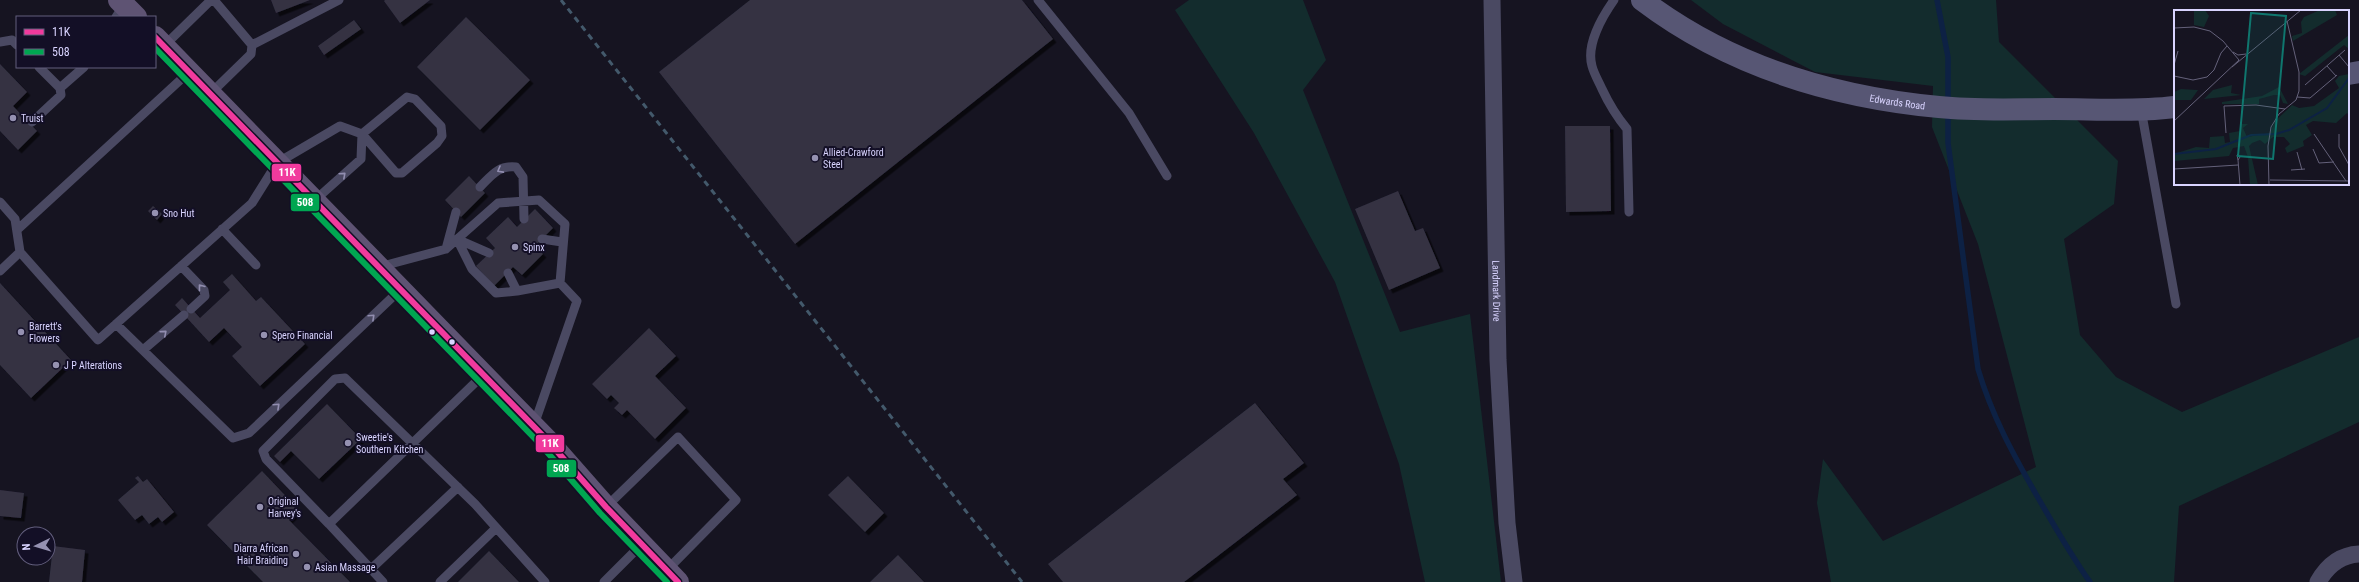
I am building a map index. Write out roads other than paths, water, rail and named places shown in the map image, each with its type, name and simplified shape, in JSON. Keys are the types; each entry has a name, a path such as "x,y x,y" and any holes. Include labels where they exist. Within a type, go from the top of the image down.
{"main road":[{"name":"Edwards Road","path":"1642,0 1686,30 1722,50 1778,74 1827,89 1870,98 1940,107 1966,108 2141,109 2174,107"},
{"path":"160,42 533,427 606,508 645,548 669,578"}],"street":[{"name":"Landmark Drive","path":"1492,0 1498,360 1507,523 1514,582"},
{"path":"2318,582 2323,574 2335,562 2359,554"}],"lane":[{"path":"160,42 211,0"},
{"path":"210,94 251,54 252,44 214,0"},
{"path":"252,44 339,0"},
{"path":"1038,0 1129,113 1167,176"},
{"path":"1614,0 1604,14 1592,47 1591,66 1606,97 1627,129 1629,212"},
{"path":"0,42 12,40 16,44"},
{"path":"32,122 61,95 60,88 40,68"},
{"path":"60,88 83,68"},
{"path":"16,230 189,72"},
{"path":"0,202 15,219 20,252 98,340 252,204 277,163 340,126 362,134 396,173 402,173 437,143 442,136 441,126 415,99 407,97 362,134 361,159 314,201"},
{"path":"2141,109 2176,304"},
{"path":"480,188 497,170 506,166 516,167 524,177 524,219"},
{"path":"378,267 446,249 498,203 540,200 565,224 562,242 560,283 577,301 533,427"},
{"path":"446,249 456,212"},
{"path":"222,229 256,265"},
{"path":"542,238 562,242"},
{"path":"458,239 489,253"},
{"path":"458,239 472,269 496,293 517,291 560,283"},
{"path":"0,271 20,252"},
{"path":"181,266 204,290 205,296 192,309"},
{"path":"508,272 517,291"},
{"path":"116,324 233,438 249,433 400,290"},
{"path":"143,350 184,315"},
{"path":"329,524 483,375"},
{"path":"383,582 266,459 263,451 335,379 345,378 391,425 413,443 458,487 545,582"},
{"path":"606,508 678,437 736,500 669,578"},
{"path":"371,568 458,487"},
{"path":"440,582 496,528"},
{"path":"604,582 645,548"}],"waterway":[{"path":"1937,0 1948,57 1948,104"},
{"path":"1948,113 1948,143 1978,369 1996,419 2011,450 2062,539 2090,582"}],"railway":[{"path":"561,0 1022,582"}],"place":[{"name":"Truist","path":"13,118"},
{"name":"Allied-Crawford Steel","path":"815,158"},
{"name":"Sno Hut","path":"155,213"},
{"name":"Spinx","path":"515,247"},
{"name":"Barrett's Flowers","path":"21,332"},
{"name":"Spero Financial","path":"264,335"},
{"name":"J P Alterations","path":"56,365"},
{"name":"Sweetie's Southern Kitchen","path":"348,443"},
{"name":"Original Harvey's","path":"260,507"},
{"name":"Diarra African Hair Braiding","path":"296,554"},
{"name":"Asian Massage","path":"307,567"}]}
